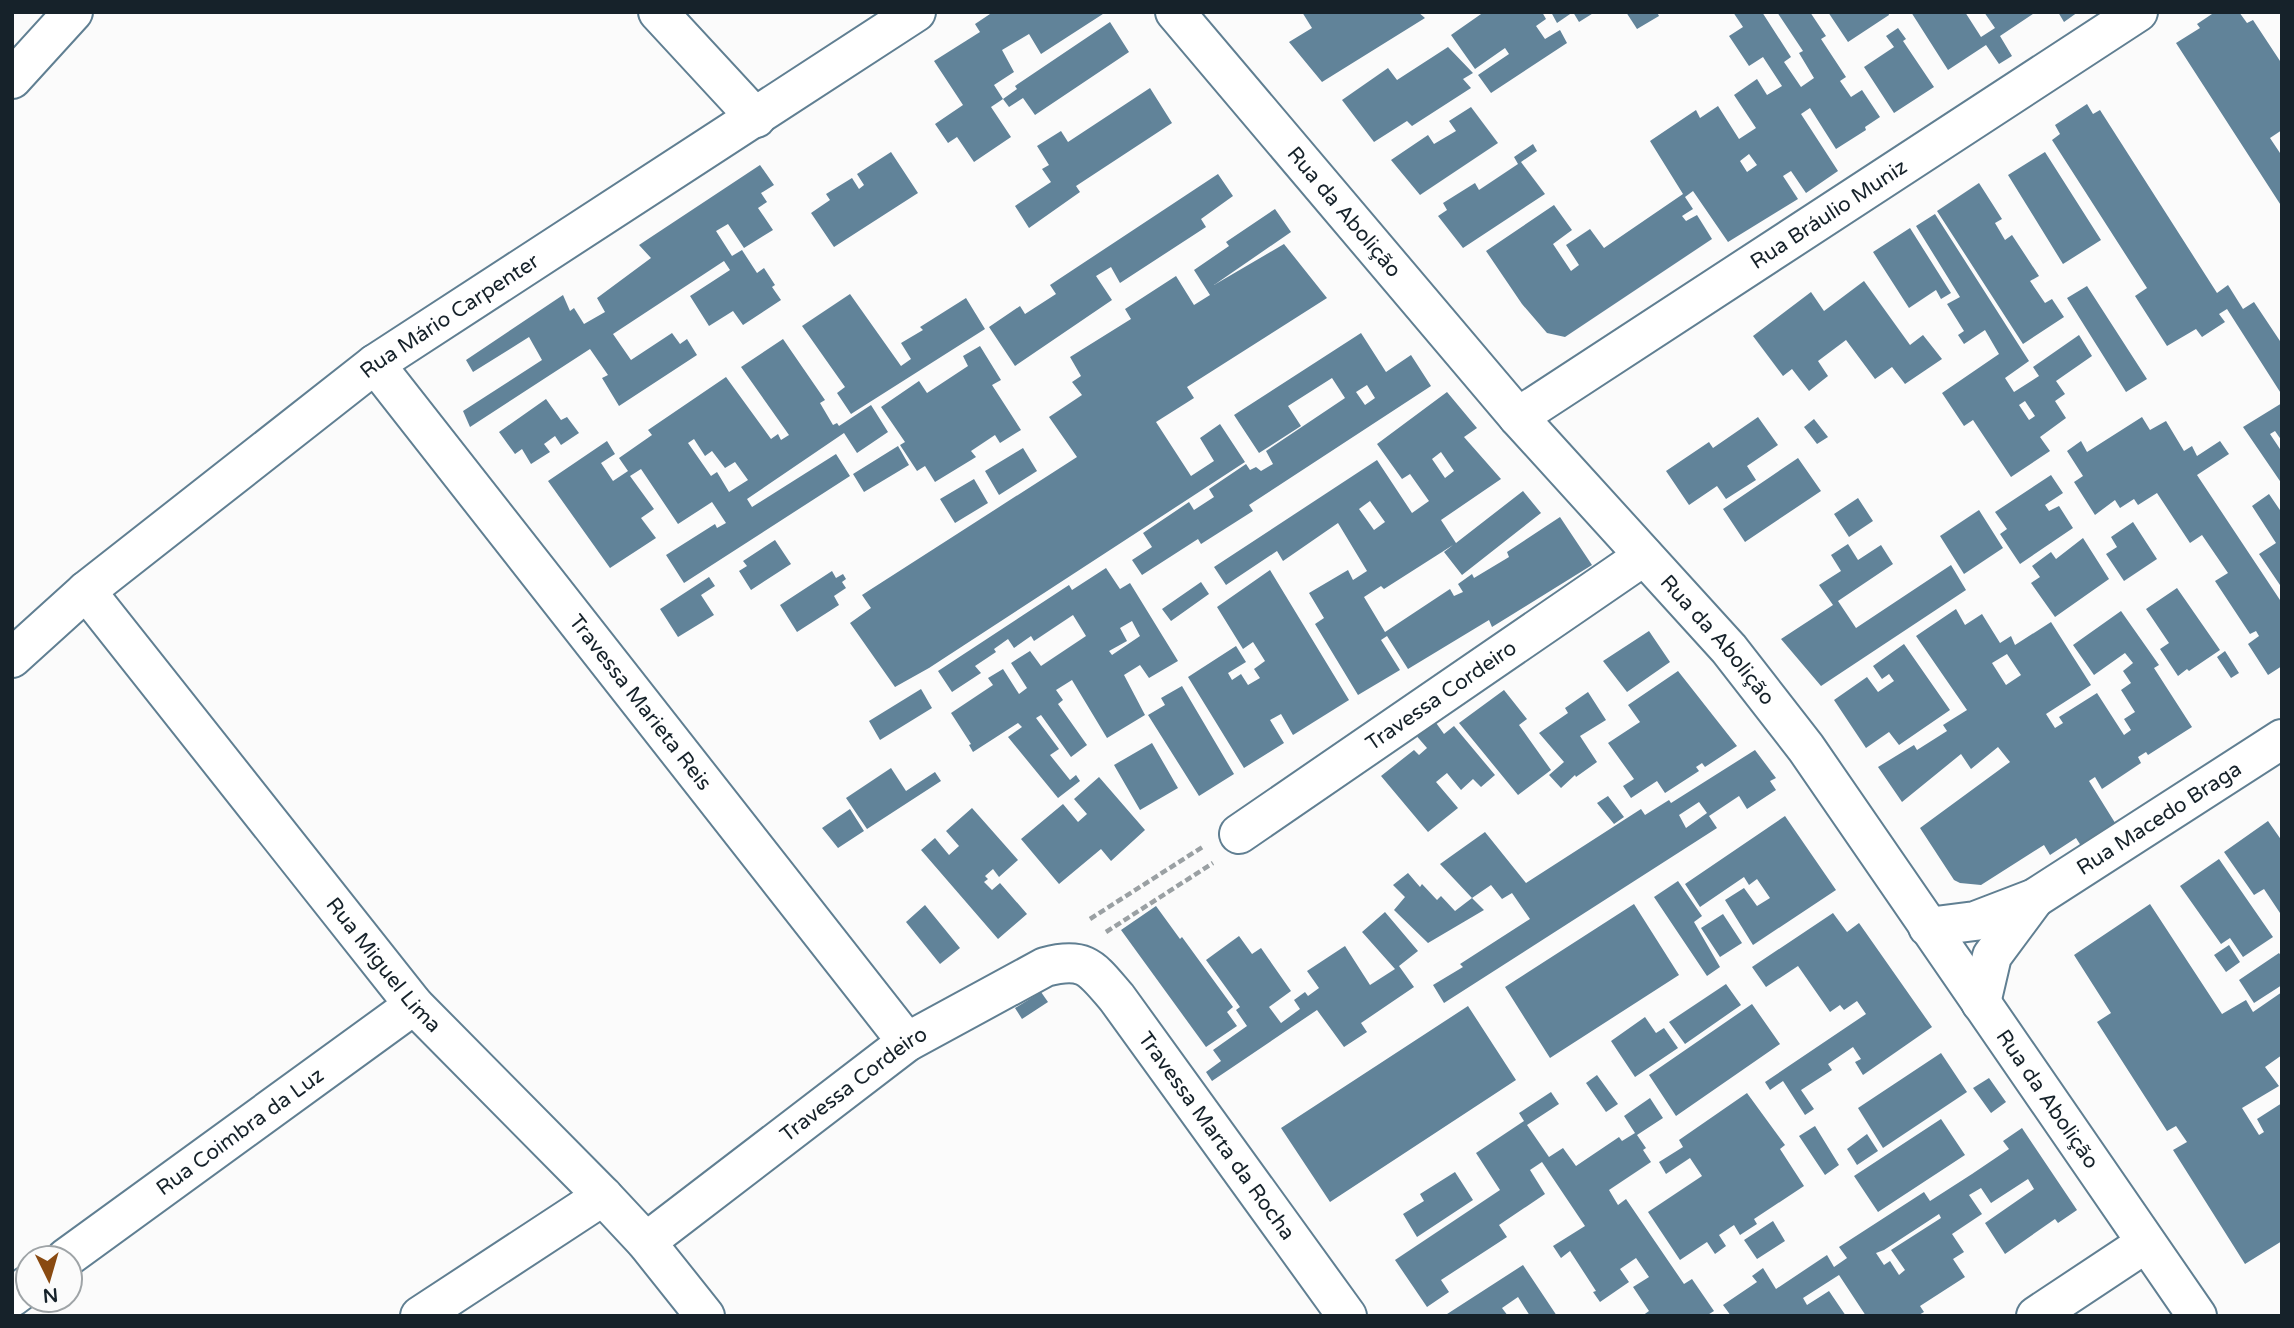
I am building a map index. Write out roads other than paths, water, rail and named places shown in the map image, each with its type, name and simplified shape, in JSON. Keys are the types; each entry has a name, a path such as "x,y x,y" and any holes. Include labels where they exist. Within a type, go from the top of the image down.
{"street":[{"path":"12,79 73,12"},
{"path":"658,12 756,118"},
{"name":"Rua Mário Carpenter","path":"12,658 86,591 375,364 916,12"},
{"name":"Rua da Abolição","path":"1175,12 1518,417 1738,660 1805,748 2197,1316"},
{"name":"Rua Bráulio Muniz","path":"1518,417 2138,12"},
{"name":"Travessa Marieta Reis","path":"375,364 907,1042"},
{"name":"Travessa Cordeiro","path":"1224,844 1644,556"},
{"name":"Rua Miguel Lima","path":"86,591 415,1005 646,1242 705,1316"},
{"name":"Rua Macedo Braga","path":"1928,927 1975,921 2035,898 2282,738"},
{"name":"Rua Macedo Braga","path":"1981,1003 1992,957 2035,898"},
{"name":"Travessa Cordeiro","path":"646,1242 907,1042 1045,967 1091,949"},
{"name":"Travessa Marta da Rocha","path":"1091,949 1098,976 1117,998 1347,1316"},
{"name":"Rua Coimbra da Luz","path":"84,1245 415,1005"},
{"path":"420,1316 603,1196"},
{"path":"2036,1316 2146,1243"}]}
